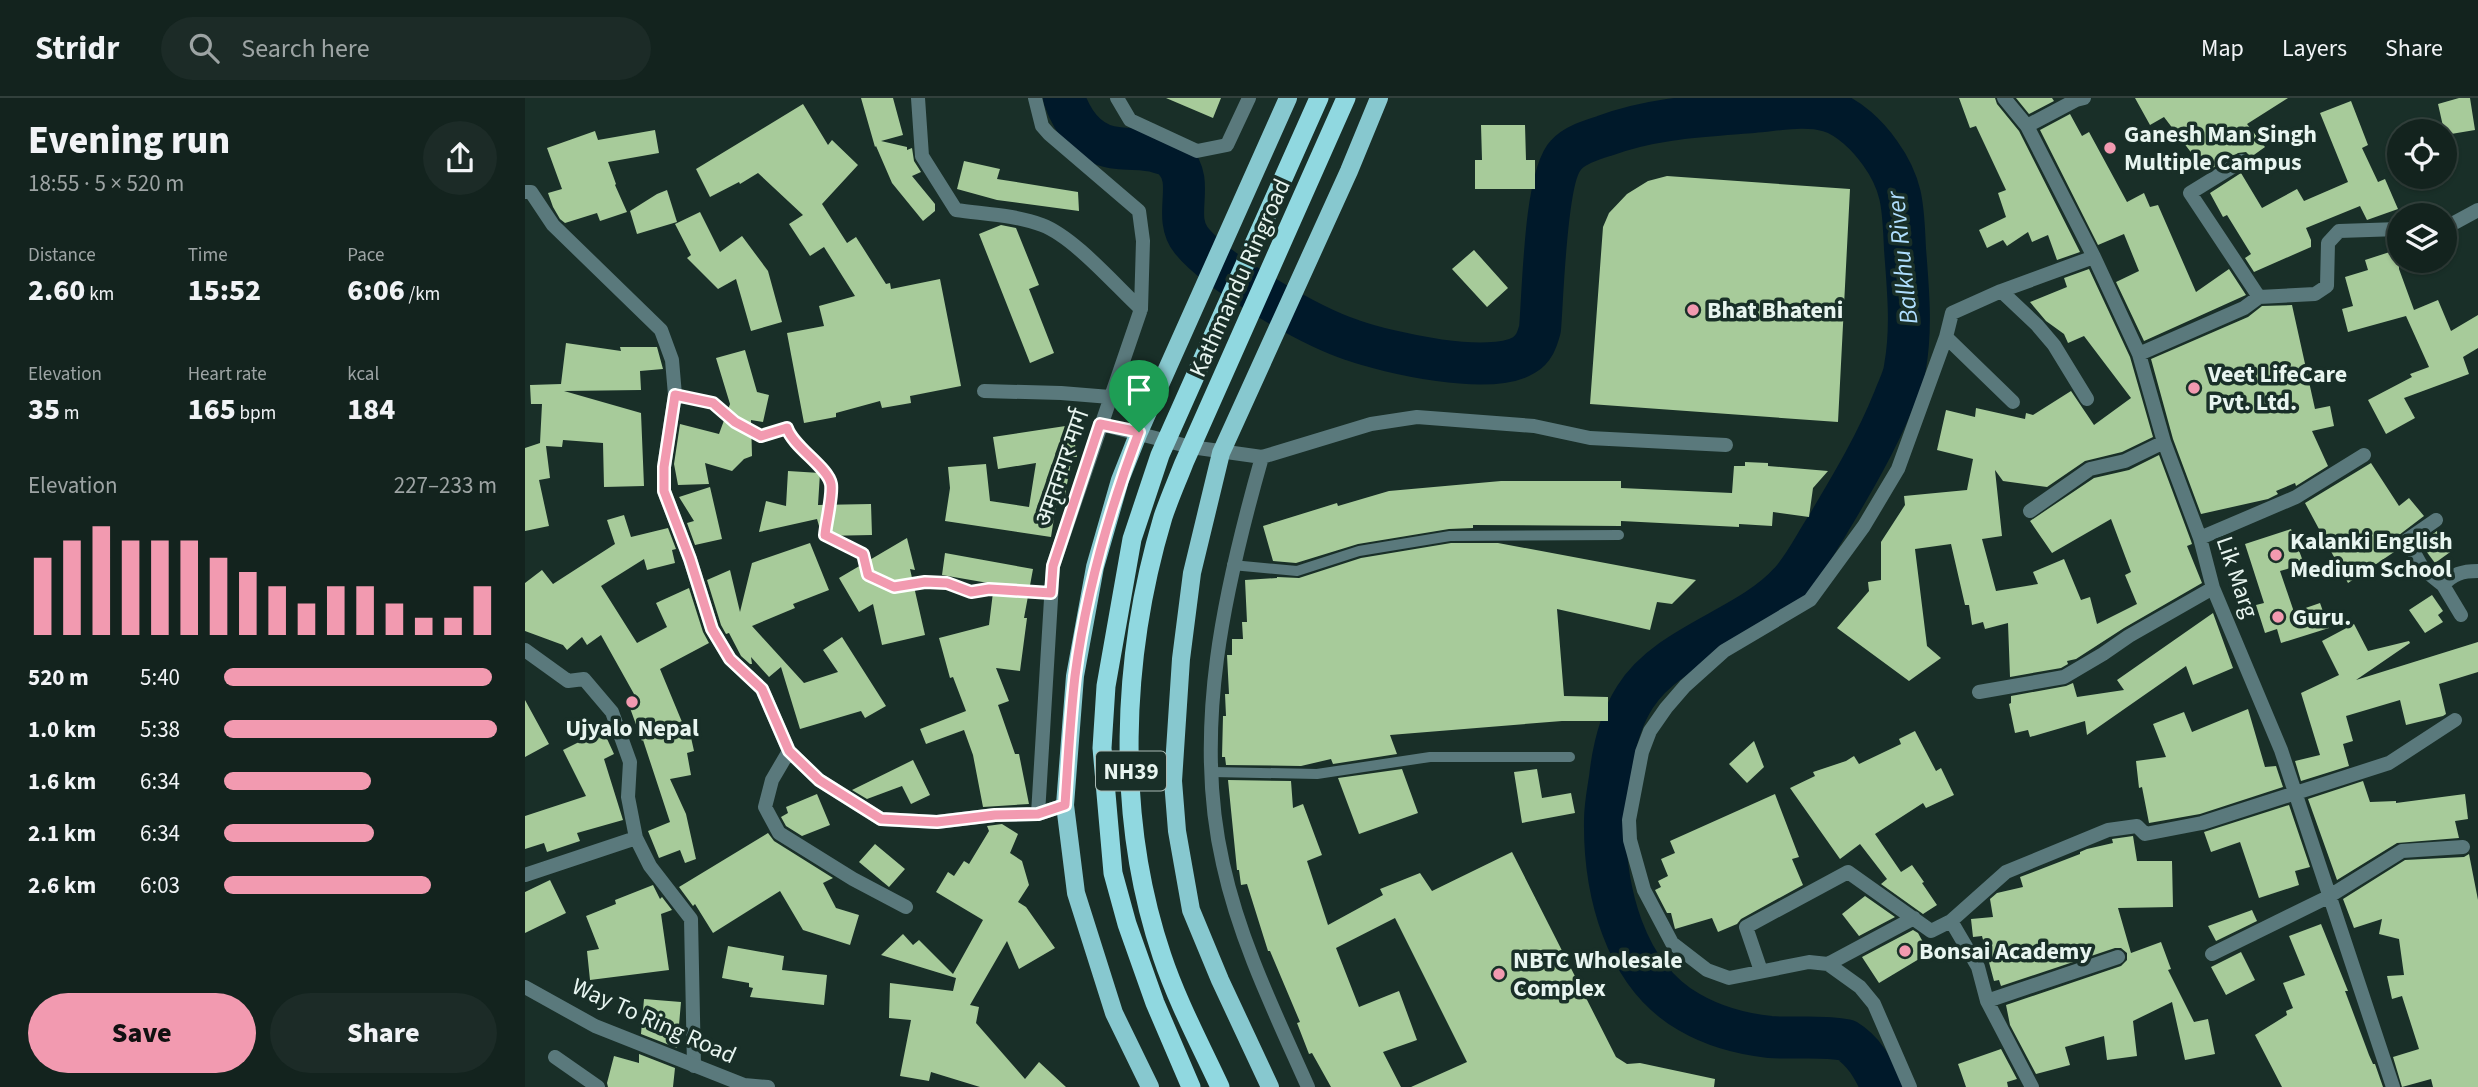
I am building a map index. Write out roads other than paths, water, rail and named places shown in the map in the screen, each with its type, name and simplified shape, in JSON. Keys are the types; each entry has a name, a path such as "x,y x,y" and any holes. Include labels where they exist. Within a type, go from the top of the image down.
{"highway":[{"name":"Kathmandu Ringroad","path":"1191,1087 1155,1003 1113,873 1102,748 1106,686 1132,539 1167,441 1319,98"},
{"name":"Kathmandu Ringroad","path":"1220,1087 1162,957 1145,900 1138,856 1130,754 1131,699 1139,629 1164,516 1191,447 1346,98"}],"main road":[{"path":"1150,1087 1114,1013 1076,893 1065,805 1075,676 1095,566 1120,480 1288,98"},
{"path":"1271,1087 1220,980 1191,909 1177,831 1173,781 1181,659 1192,573 1221,453 1349,171 1379,98"}],"street":[{"path":"918,98 922,156 956,210 1040,224 1054,230 1141,309"},
{"name":"अमृतनगर मार्ग","path":"1035,98 1042,126 1049,134 1139,211 1143,241 1141,309 1053,566 1038,814"},
{"path":"1117,98 1130,120 1197,151 1227,145 1249,98"},
{"name":"Lik Marg","path":"2004,98 2027,126 2094,257 2139,354 2164,442 2200,538 2213,588 2281,750 2393,1087"},
{"path":"2027,126 2084,98"},
{"path":"2242,162 2190,192 2259,297"},
{"path":"525,192 531,192 553,225 660,330 672,360 675,395 664,467 664,491 690,559 712,629 730,659 762,689 789,751 819,780 881,819 937,822 995,815 1038,814 1065,805"},
{"path":"2457,221 2478,210"},
{"path":"2139,354 2244,308 2259,297 2315,294 2327,286 2327,243 2339,231 2387,229"},
{"path":"1910,1087 1874,1004 1860,987 1828,964 1809,962 1729,978 1707,970 1672,943 1644,890 1630,840 1629,820 1642,752 1650,731 1666,708 1706,665 1724,651 1810,600 1836,566 1898,469 1946,337 1952,313 2001,291 2094,257"},
{"path":"2001,291 2037,325 2053,345 2087,399"},
{"path":"1946,337 2013,402"},
{"path":"984,391 1073,393 1110,397"},
{"path":"1100,424 1191,447 1262,457 1371,424 1417,417 1534,426 1590,438 1726,445"},
{"path":"2030,511 2090,469 2125,461 2164,442"},
{"path":"2200,538 2296,497 2364,455"},
{"path":"1262,457 1232,565 1218,649 1212,772 1217,834 1232,899 1254,964 1308,1087"},
{"path":"2436,520 2407,540 2423,569 2443,585 2461,615"},
{"path":"2443,585 2451,576 2466,571 2478,571"},
{"path":"1979,692 2064,677 2213,588"},
{"path":"525,650 568,681 584,679 612,712 630,762 628,797 636,838 650,866 691,919 694,1066"},
{"path":"1761,971 1745,928 1848,872 1931,931 1951,921 2006,872 2108,830 2137,826 2145,834 2202,823 2389,763 2455,720"},
{"path":"789,751 772,780 765,807 779,833 853,879 906,907"},
{"path":"525,876 636,838"},
{"path":"2212,954 2328,897 2402,851 2463,847"},
{"path":"1828,964 1914,918"},
{"path":"1951,921 1978,967 1987,1001 2032,1087"},
{"path":"1987,1001 2118,957"},
{"name":"Way To Ring Road","path":"525,987 596,1026 743,1086 768,1087"},
{"path":"555,1057 598,1087"}],"lane":[{"path":"1232,565 1297,571 1359,551 1450,536 1619,535"},
{"path":"1212,772 1317,774 1430,757 1570,757"}],"waterway":[{"name":"Balkhu River","path":"1064,98 1078,125 1099,143 1118,148 1155,151 1173,159 1183,178 1183,220 1191,240 1221,268 1243,283 1314,324 1352,340 1414,356 1464,363 1508,361 1524,355 1535,344 1540,329 1546,238 1553,187 1566,155 1579,146 1640,125 1801,108 1829,111 1844,118 1875,147 1894,176 1903,210 1909,323 1901,383 1863,464 1805,562 1790,582 1753,612 1667,663 1649,679 1635,697 1625,716 1615,747 1605,820 1609,874 1622,928 1648,976 1667,996 1698,1017 1738,1031 1770,1037 1846,1040 1867,1060 1882,1087"}],"place":[{"name":"Ganesh Man Singh Multiple Campus","path":"2110,148"},
{"name":"Bhat Bhateni","path":"1693,310"},
{"name":"Veet LifeCare Pvt. Ltd.","path":"2194,388"},
{"name":"Kalanki English Medium School","path":"2276,555"},
{"name":"Guru.","path":"2278,617"},
{"name":"Ujyalo Nepal","path":"632,702"},
{"name":"Bonsai Academy","path":"1905,951"},
{"name":"NBTC Wholesale Complex","path":"1499,974"}]}
